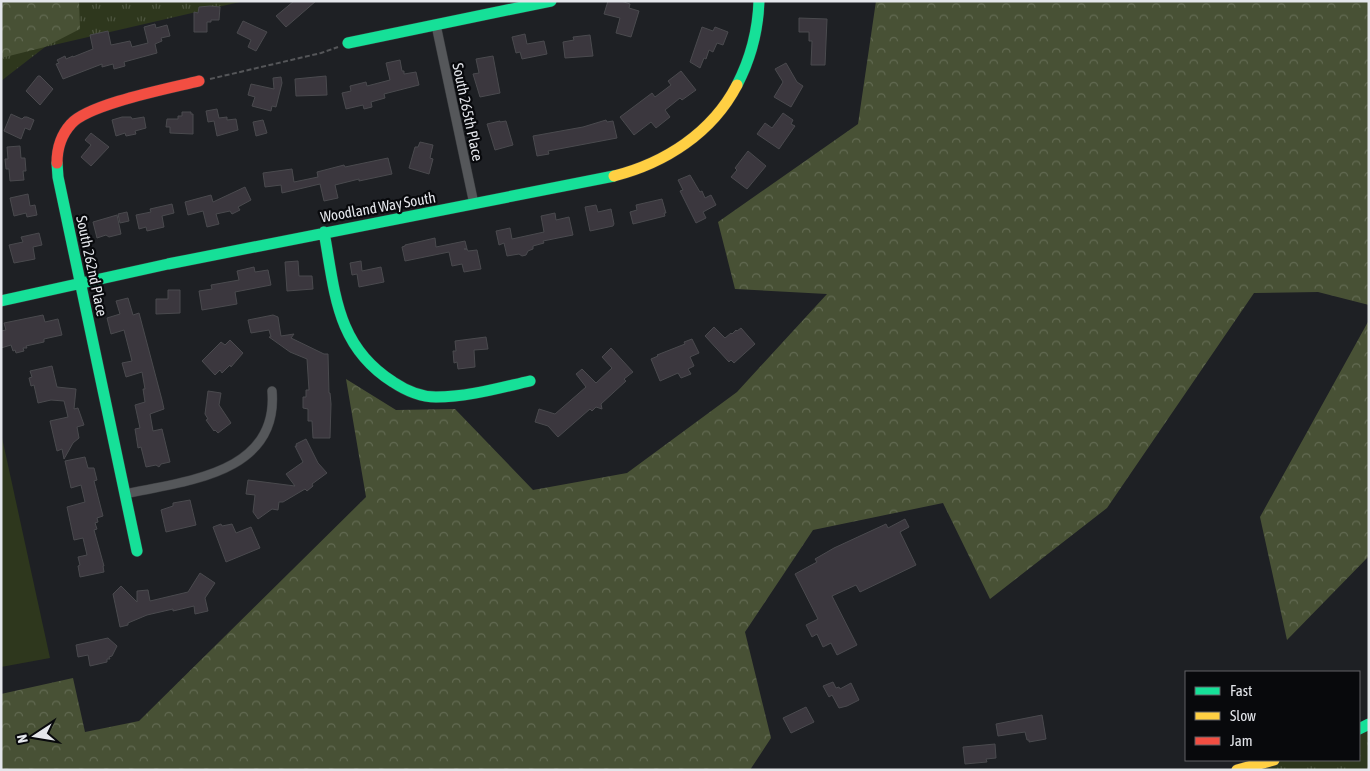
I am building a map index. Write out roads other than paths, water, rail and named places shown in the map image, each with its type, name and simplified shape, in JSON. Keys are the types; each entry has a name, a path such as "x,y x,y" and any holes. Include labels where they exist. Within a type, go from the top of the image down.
{"street":[{"path":"348,43 550,1"},
{"name":"Woodland Way South","path":"1,301 80,282 324,232 618,175 657,162 692,139 706,127 734,92 746,67 755,40 759,1"},
{"name":"South 265th Place","path":"436,25 474,204"},
{"name":"South 262nd Place","path":"138,551 58,172 58,149 60,139 71,123 81,116 99,108 199,81"},
{"path":"324,232 342,324 352,344 368,365 390,381 413,393 433,397 455,397 530,381"},
{"path":"125,494 197,478 226,469 237,463 258,444 265,432 273,406 272,391"},
{"path":"1237,770 1270,761"}]}
